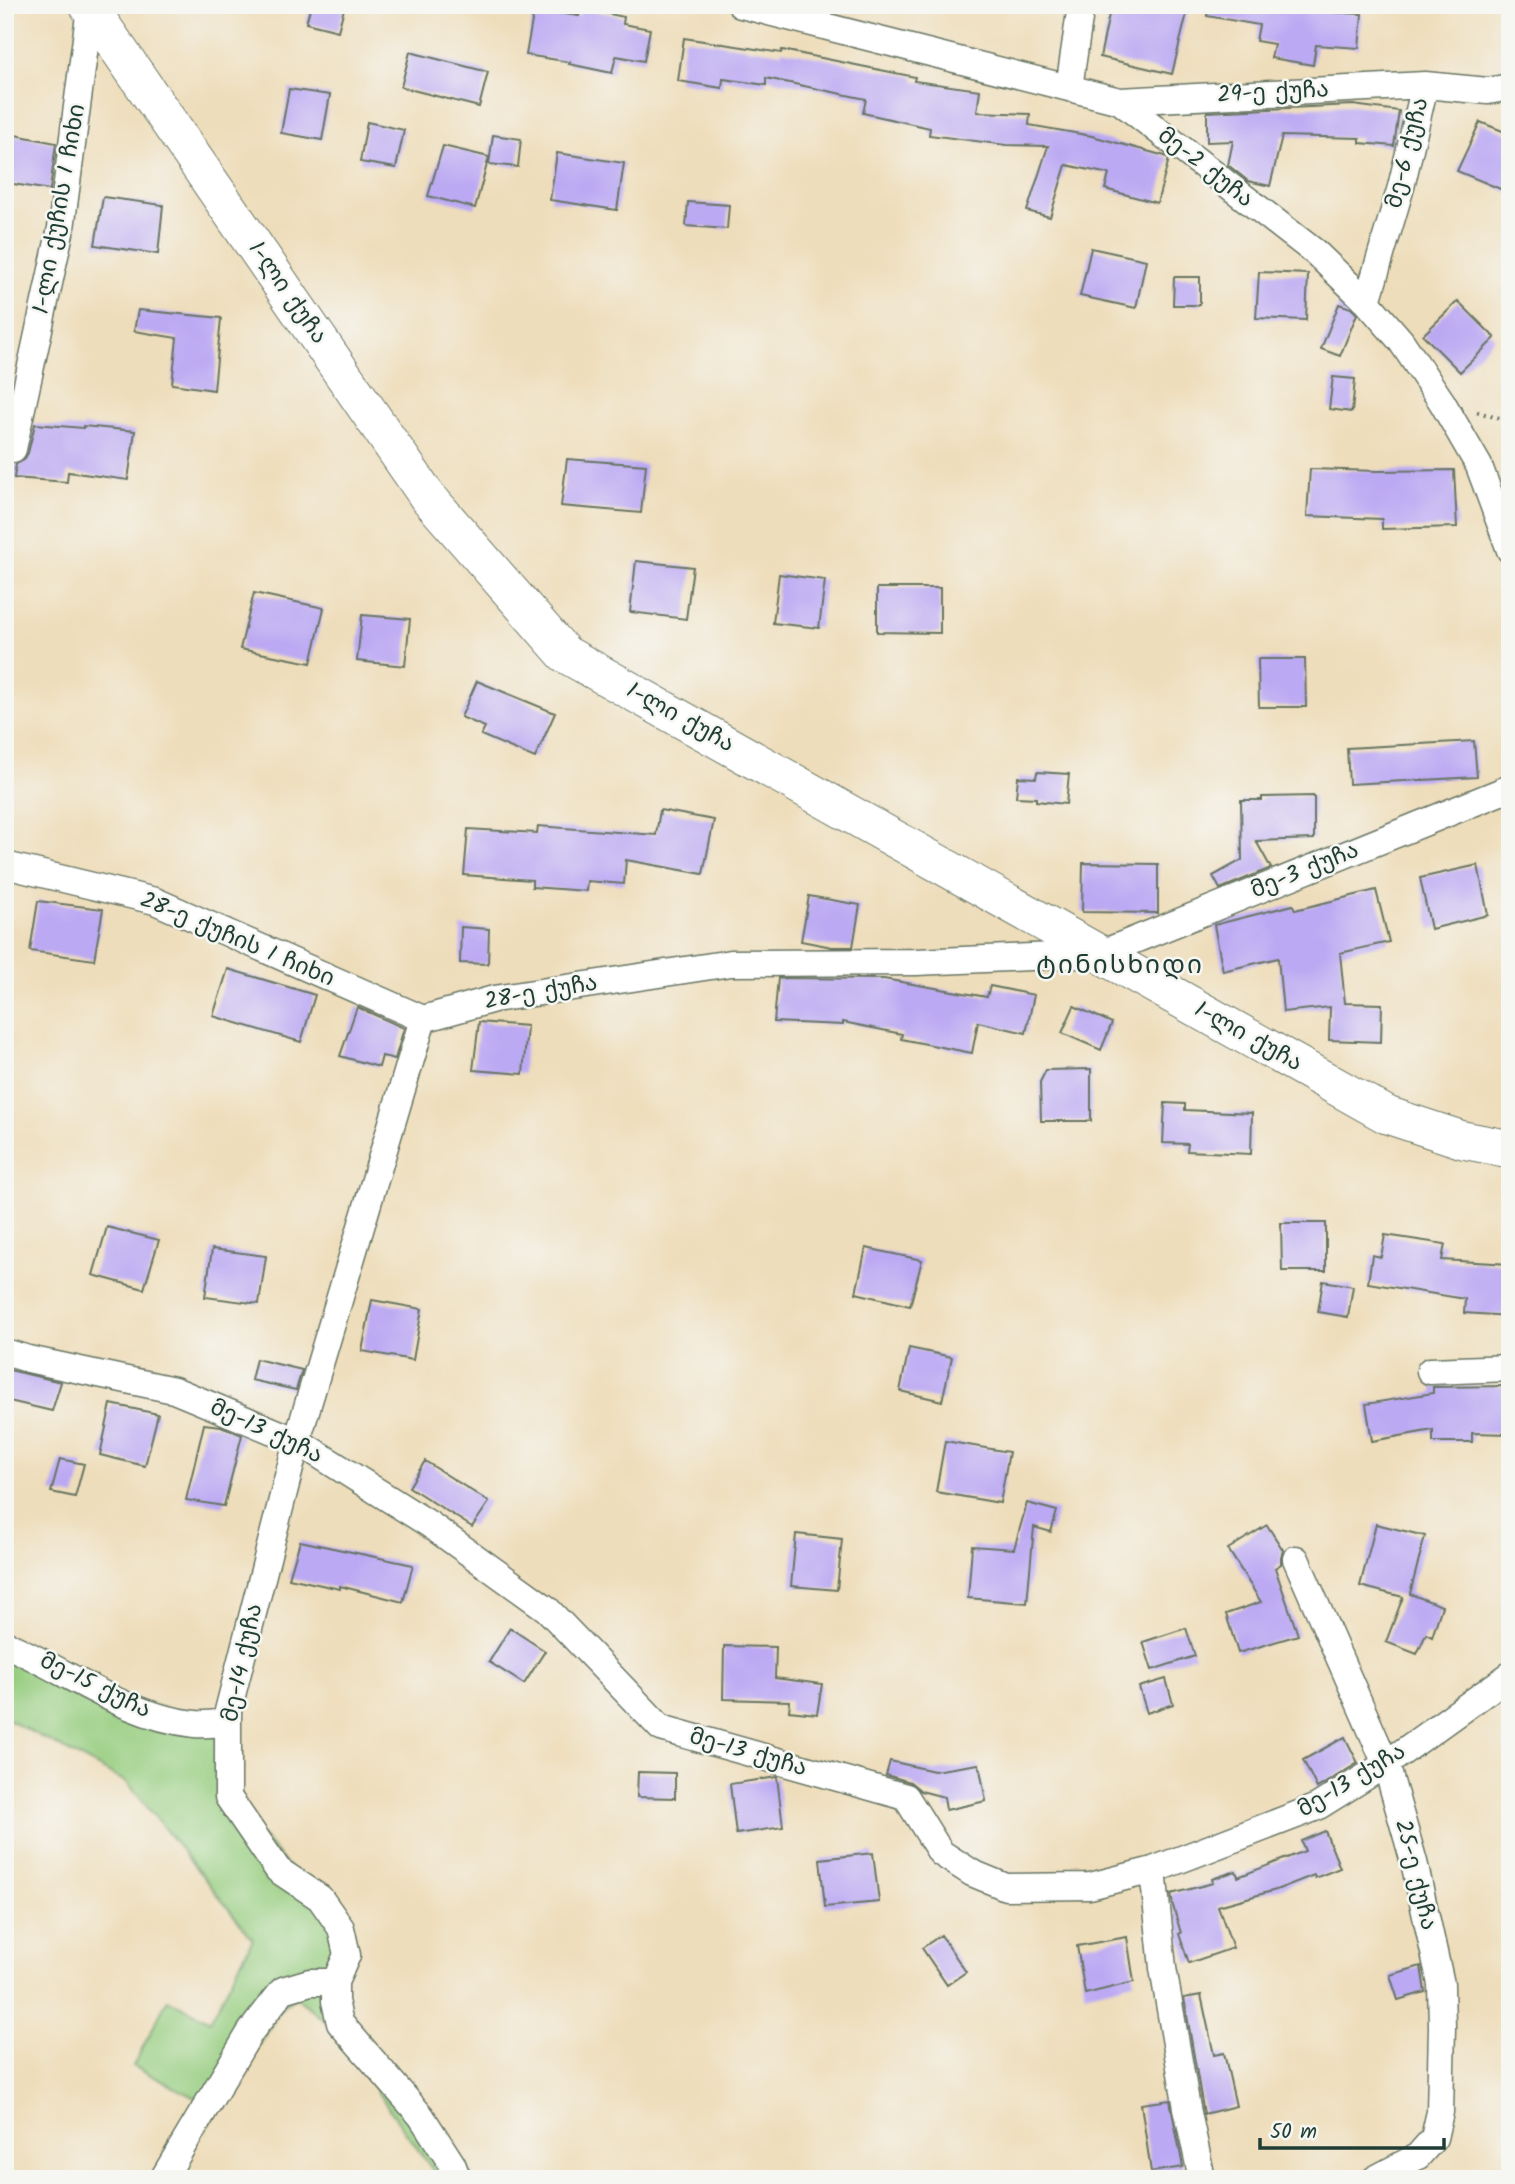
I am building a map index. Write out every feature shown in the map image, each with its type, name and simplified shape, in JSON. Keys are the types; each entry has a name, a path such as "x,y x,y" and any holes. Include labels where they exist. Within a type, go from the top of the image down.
{"main road":[{"name":"1-ლი ქუჩა","path":"89,7 427,496 565,654 1387,1115 1463,1140 1510,1149"}],"street":[{"name":"მე-2 ქუჩა","path":"741,5 1120,101 1316,253 1367,302 1401,341 1442,402 1479,466 1510,550"},
{"path":"1069,88 1081,5"},
{"name":"1-ლი ქუჩის I ჩიხი","path":"13,449 61,228 89,7"},
{"name":"მე-6 ქუჩა","path":"1367,302 1401,187 1425,85 1502,94"},
{"name":"29-ე ქუჩა","path":"1120,101 1425,85"},
{"name":"მე-3 ქუჩა","path":"1100,954 1510,788"},
{"name":"28-ე ქუჩის I ჩიხი","path":"5,865 155,901 423,1019"},
{"name":"28-ე ქუჩა","path":"423,1019 494,999 732,963 916,962 1100,954"},
{"path":"296,1441 423,1019"},
{"name":"მე-13 ქუჩა","path":"5,1352 174,1390 296,1441 429,1524 547,1609 661,1728 906,1797 941,1853 972,1873 1006,1887 1090,1886 1153,1870 1317,1807 1385,1764 1510,1675"},
{"path":"1430,1371 1510,1368"},
{"name":"მე-14 ქუჩა","path":"296,1441 228,1711 228,1797 278,1870 320,1898 341,1928 347,1955 335,1982 335,2001 340,2023 421,2116 452,2164 458,2179"},
{"name":"25-ე ქუჩა","path":"1296,1559 1385,1764 1414,1862 1441,1984 1442,2070 1440,2112 1434,2137 1418,2156 1375,2179"},
{"name":"მე-15 ქუჩა","path":"5,1644 33,1656 97,1693 162,1719 198,1725 228,1722"},
{"path":"1153,1870 1163,1968 1202,2179"},
{"path":"163,2179 251,2031 283,1990 310,1982 335,1982"}],"green space":[{"path":"5,1644 97,1693 228,1722 228,1797 341,1928 335,2001 458,2179 439,2179 329,2024 296,1997 283,2006 204,2132 207,2104 133,2066 168,1999 210,2021 253,1939 128,1783 5,1718"}],"building":[{"path":"311,5 345,5 338,31 306,23"},
{"path":"1111,5 1189,5 1172,74 1100,57"},
{"path":"1208,5 1279,5 1311,11 1362,14 1359,48 1316,45 1313,65 1271,58 1274,44 1256,41 1259,25 1207,16"},
{"path":"581,8 624,17 623,24 650,29 644,61 616,56 612,73 569,64 570,62 526,55 534,9 579,16"},
{"path":"684,38 781,53 782,50 915,77 914,81 980,90 977,112 1030,114 1029,125 1092,136 1165,156 1169,159 1157,203 1105,189 1109,174 1066,165 1050,217 1027,211 1048,146 1006,145 929,135 930,128 863,113 866,99 766,78 766,85 723,79 722,88 678,81"},
{"path":"410,52 488,72 479,107 401,87"},
{"path":"289,89 330,95 322,140 281,133"},
{"path":"1353,105 1399,111 1394,146 1360,143 1360,138 1282,136 1270,186 1248,181 1228,165 1233,141 1207,142 1207,112"},
{"path":"367,122 404,130 396,168 360,162"},
{"path":"1480,122 1510,134 1510,193 1457,171"},
{"path":"15,135 56,143 50,190 7,183"},
{"path":"493,135 521,139 518,167 489,164"},
{"path":"443,146 489,157 475,208 428,196"},
{"path":"557,153 624,163 617,210 550,200"},
{"path":"103,197 163,205 158,254 95,245"},
{"path":"688,202 729,205 727,229 686,226"},
{"path":"1091,248 1146,260 1136,308 1080,296"},
{"path":"1259,272 1308,274 1306,320 1256,318"},
{"path":"1174,277 1200,277 1200,305 1173,305"},
{"path":"1458,301 1495,338 1460,372 1423,335"},
{"path":"1339,304 1351,308 1357,314 1340,356 1321,349"},
{"path":"138,310 221,318 214,390 172,384 177,338 134,331"},
{"path":"1333,377 1355,379 1352,412 1329,409"},
{"path":"35,424 135,431 128,480 68,472 67,482 14,478 16,464 24,460 28,453"},
{"path":"567,459 646,465 641,513 561,506"},
{"path":"1310,469 1454,470 1457,527 1382,529 1382,519 1307,516"},
{"path":"636,561 693,567 686,619 630,612"},
{"path":"779,574 825,580 819,628 773,623"},
{"path":"877,588 940,588 940,633 877,632"},
{"path":"254,593 324,608 311,663 240,649"},
{"path":"362,615 410,619 405,666 357,661"},
{"path":"1258,659 1305,659 1306,707 1259,707"},
{"path":"477,681 555,713 535,758 481,735 485,727 461,717"},
{"path":"1474,741 1477,777 1349,784 1347,748"},
{"path":"1037,772 1069,774 1066,804 1016,797 1018,777 1036,778"},
{"path":"1314,796 1314,839 1256,841 1271,868 1220,889 1213,876 1242,860 1241,800"},
{"path":"660,810 714,820 703,874 626,860 624,884 587,881 586,891 532,887 532,880 464,875 468,829 537,833 538,826 656,835"},
{"path":"1083,863 1158,864 1158,913 1082,912"},
{"path":"1478,865 1488,915 1431,929 1420,878"},
{"path":"1376,890 1389,942 1340,953 1345,1003 1382,1004 1381,1042 1329,1040 1330,1007 1283,1012 1278,958 1223,971 1214,925 1293,905 1295,910"},
{"path":"809,896 860,905 853,947 832,947 801,941"},
{"path":"38,901 103,909 94,960 30,951"},
{"path":"461,927 489,929 488,964 460,963"},
{"path":"228,969 315,995 301,1042 213,1016"},
{"path":"778,978 884,979 987,997 990,986 1034,995 1026,1033 978,1022 972,1053 901,1039 902,1034 843,1022 843,1025 774,1022"},
{"path":"1074,1006 1112,1023 1101,1050 1062,1033"},
{"path":"357,1007 404,1028 395,1059 382,1056 379,1067 340,1056"},
{"path":"479,1022 527,1026 523,1074 473,1070"},
{"path":"1091,1069 1091,1121 1041,1121 1040,1082 1046,1070"},
{"path":"1165,1103 1185,1104 1185,1110 1252,1113 1251,1154 1187,1151 1188,1144 1163,1143"},
{"path":"1281,1223 1326,1223 1326,1271 1282,1271"},
{"path":"107,1227 159,1240 144,1289 93,1275"},
{"path":"1385,1235 1445,1244 1442,1260 1510,1264 1510,1316 1464,1313 1465,1299 1368,1283 1372,1255 1381,1257"},
{"path":"866,1248 922,1260 910,1306 856,1293"},
{"path":"212,1249 266,1256 259,1304 205,1297"},
{"path":"1323,1281 1353,1286 1348,1317 1318,1312"},
{"path":"372,1300 422,1309 413,1360 362,1351"},
{"path":"909,1348 952,1357 942,1401 900,1391"},
{"path":"256,1359 302,1370 296,1390 251,1380"},
{"path":"5,1369 61,1382 52,1411 5,1400"},
{"path":"1510,1386 1510,1434 1472,1433 1472,1442 1433,1442 1433,1430 1372,1441 1366,1404 1433,1393 1433,1387"},
{"path":"111,1404 158,1414 145,1466 100,1455"},
{"path":"204,1424 221,1426 242,1435 224,1506 186,1500"},
{"path":"945,1441 1009,1452 1000,1503 936,1492"},
{"path":"60,1459 84,1464 75,1497 51,1492"},
{"path":"425,1461 489,1502 472,1527 409,1487"},
{"path":"1027,1503 1057,1511 1051,1532 1034,1527 1027,1603 968,1598 972,1546 1014,1549"},
{"path":"1376,1524 1425,1536 1410,1594 1442,1606 1432,1637 1426,1634 1417,1654 1386,1642 1403,1597 1360,1586"},
{"path":"1267,1525 1283,1550 1281,1564 1275,1568 1298,1635 1238,1653 1226,1614 1261,1602 1228,1549"},
{"path":"796,1534 842,1539 837,1590 791,1586"},
{"path":"300,1541 413,1565 403,1602 340,1586 340,1589 289,1578"},
{"path":"510,1628 545,1651 524,1684 489,1662"},
{"path":"1186,1628 1195,1656 1152,1670 1143,1642"},
{"path":"724,1646 776,1647 775,1678 822,1684 817,1714 789,1711 790,1701 723,1699"},
{"path":"1166,1679 1173,1704 1147,1713 1139,1687"},
{"path":"1345,1737 1358,1763 1317,1788 1303,1760"},
{"path":"890,1761 934,1771 979,1764 986,1801 946,1810 944,1797 921,1791 910,1782 886,1775"},
{"path":"638,1772 675,1773 675,1798 637,1797"},
{"path":"777,1777 783,1827 736,1834 730,1784"},
{"path":"1325,1831 1340,1868 1315,1878 1314,1875 1276,1890 1218,1906 1233,1948 1189,1963 1179,1934 1181,1933 1171,1894 1213,1883 1212,1879 1236,1871 1238,1877 1305,1851 1301,1841"},
{"path":"873,1853 879,1902 825,1907 820,1859"},
{"path":"941,1935 966,1972 947,1985 922,1948"},
{"path":"1127,1937 1134,1982 1085,1994 1077,1946"},
{"path":"1421,1966 1425,1992 1398,2000 1390,1975"},
{"path":"1201,1995 1214,2055 1224,2053 1236,2106 1204,2114 1184,1998"},
{"path":"1170,2100 1183,2167 1151,2172 1141,2104"}],"district":[{"name":"ტინისხიდი","path":"1120,966"}]}
